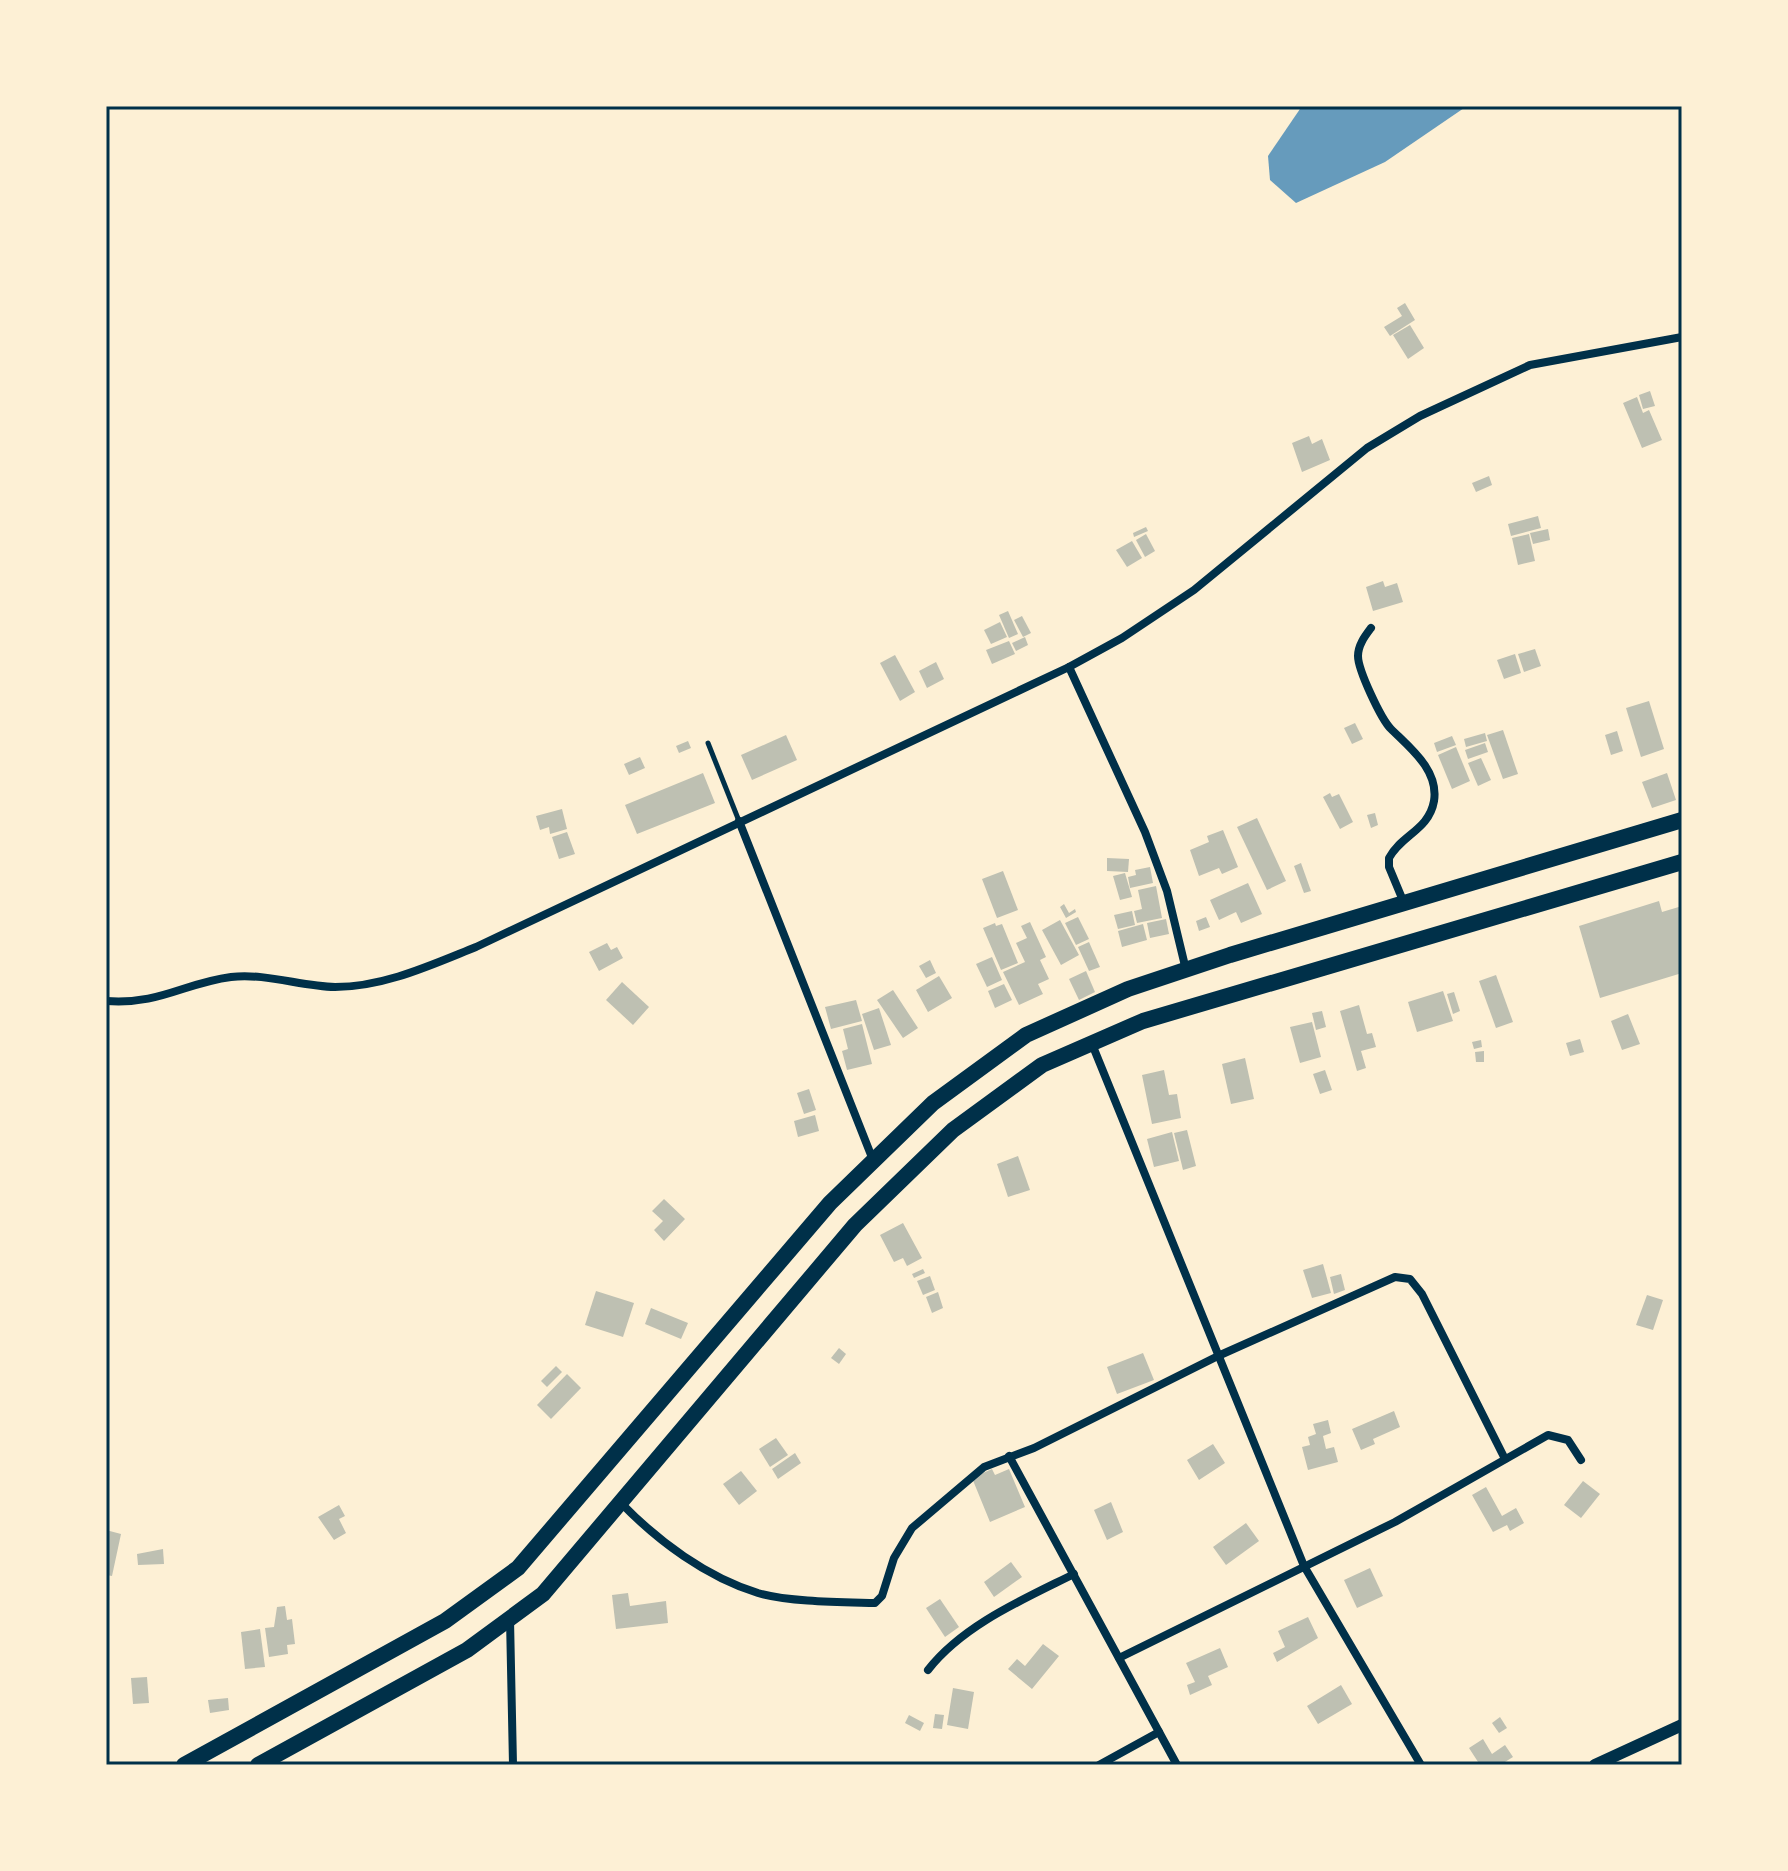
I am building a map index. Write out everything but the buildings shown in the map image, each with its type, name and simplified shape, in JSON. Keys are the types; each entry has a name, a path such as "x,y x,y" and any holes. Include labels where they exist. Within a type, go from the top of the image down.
{"highway":[{"path":"184,1765 445,1621 518,1568 830,1203 933,1103 1026,1035 1128,989 1682,820"},
{"path":"258,1765 467,1650 543,1594 866,1214 953,1130 1042,1065 1143,1021 1682,862"}],"street":[{"path":"106,1001 149,1000 232,977 338,987 402,975 476,947 1069,667 1122,638 1194,590 1367,448 1420,416 1530,365 1682,337"},
{"path":"1371,628 1359,646 1358,660 1386,723 1421,758 1434,790 1432,807 1422,826 1389,858 1389,867 1404,903"},
{"path":"1069,667 1145,832 1167,891 1186,970"},
{"path":"739,821 873,1161"},
{"path":"1092,1044 1304,1566 1421,1765"},
{"path":"620,1502 648,1531 681,1554 759,1593 875,1603 882,1596 894,1558 912,1528 974,1474 1009,1456 1034,1448 1218,1356 1395,1277 1410,1279 1422,1294 1505,1459"},
{"path":"1119,1658 1395,1522 1505,1459 1555,1435 1568,1440 1581,1460"},
{"path":"1009,1456 1177,1765"},
{"path":"928,1670 942,1653 993,1618 1074,1574"},
{"path":"510,1619 513,1765"},
{"path":"1595,1765 1682,1725"},
{"path":"1099,1765 1159,1732"}],"lane":[{"path":"708,743 739,821"}],"water":[{"path":"1302,106 1467,106 1385,162 1296,203 1270,180 1268,156"}]}
